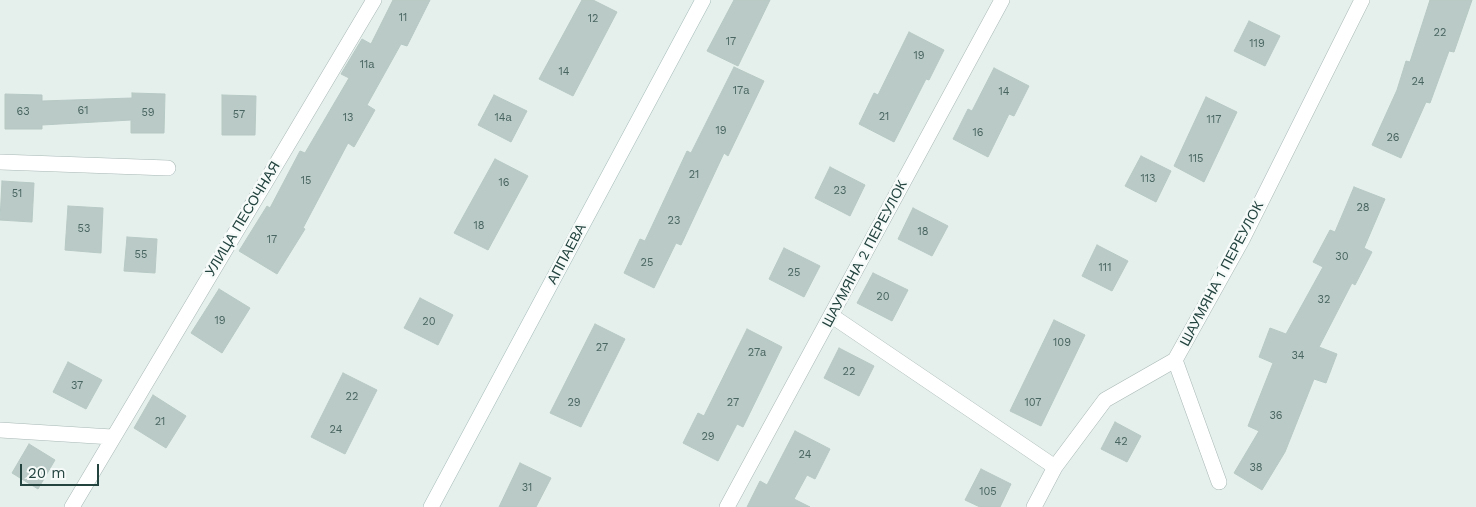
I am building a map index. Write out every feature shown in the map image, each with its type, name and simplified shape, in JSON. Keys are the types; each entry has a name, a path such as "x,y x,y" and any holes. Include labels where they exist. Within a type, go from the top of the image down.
{"street":[{"name":"УЛИЦА ПЕСОЧНАЯ","path":"72,507 374,0"},
{"name":"АППАЕВА","path":"431,507 703,0"},
{"name":"ШАУМЯНА 2 ПЕРЕУЛОК","path":"727,507 1002,0"},
{"name":"ШАУМЯНА 1 ПЕРЕУЛОК","path":"1034,507 1055,466 1105,400 1175,360 1243,238 1362,0"},
{"path":"0,162 168,168"},
{"path":"832,316 1055,466"},
{"path":"1175,360 1219,482"},
{"path":"0,430 112,437"}],"building":[{"path":"393,0 430,0 407,46 401,44 367,105 375,110 354,147 348,143 303,228 305,229 277,274 239,251 267,206 270,208 300,151 305,153 349,78 341,74 362,39 371,44"},
{"path":"582,0 593,0 617,12 573,96 539,79"},
{"path":"734,0 770,0 738,66 707,51"},
{"path":"1430,0 1472,0 1454,52 1449,51 1430,103 1426,102 1401,158 1372,145 1397,90 1406,61 1410,62"},
{"path":"1249,21 1280,36 1265,66 1234,51"},
{"path":"909,32 944,50 929,80 926,79 894,142 859,124 874,93 878,95"},
{"path":"734,67 764,81 728,156 724,153 681,245 676,243 654,288 624,273 640,239 645,241 687,151 691,153"},
{"path":"994,68 1029,86 1014,116 1009,114 988,157 953,139 968,109 972,111"},
{"path":"132,93 165,94 164,133 131,133 131,120 42,125 42,129 5,129 5,94 42,95 42,101 132,98"},
{"path":"222,95 256,96 255,135 222,135"},
{"path":"494,95 527,111 511,142 478,125"},
{"path":"1206,97 1237,112 1204,182 1174,166"},
{"path":"1141,156 1171,171 1156,202 1125,186"},
{"path":"495,159 528,176 488,250 454,233"},
{"path":"830,167 865,185 850,216 815,198"},
{"path":"2,181 34,183 32,222 0,220"},
{"path":"1354,187 1385,199 1364,248 1372,252 1355,285 1352,283 1319,347 1337,354 1326,383 1314,379 1285,452 1262,490 1234,473 1259,431 1248,426 1273,363 1259,357 1270,328 1286,334 1323,267 1313,262 1330,230 1335,232"},
{"path":"68,206 103,208 101,253 65,250"},
{"path":"913,208 948,226 932,256 898,239"},
{"path":"127,237 157,239 155,273 124,271"},
{"path":"1097,245 1128,261 1112,291 1082,276"},
{"path":"784,248 820,266 804,297 769,279"},
{"path":"873,273 908,290 892,321 857,303"},
{"path":"219,289 250,308 222,353 191,333"},
{"path":"420,298 453,315 438,345 404,328"},
{"path":"1054,320 1085,335 1041,426 1010,411"},
{"path":"595,324 625,339 581,427 550,413"},
{"path":"747,329 782,347 743,427 737,424 718,461 683,443 698,413 704,416"},
{"path":"839,348 874,366 859,396 824,378"},
{"path":"68,362 102,380 86,409 53,392"},
{"path":"343,373 377,390 345,454 311,437"},
{"path":"153,395 186,416 166,448 134,428"},
{"path":"1115,422 1141,436 1127,462 1101,449"},
{"path":"795,431 830,449 815,479 807,475 794,499 810,507 747,507 760,481 767,485"},
{"path":"29,444 55,460 38,489 12,473"},
{"path":"520,463 551,478 536,507 499,507"},
{"path":"981,469 1011,484 1000,507 980,507 965,500"}]}
